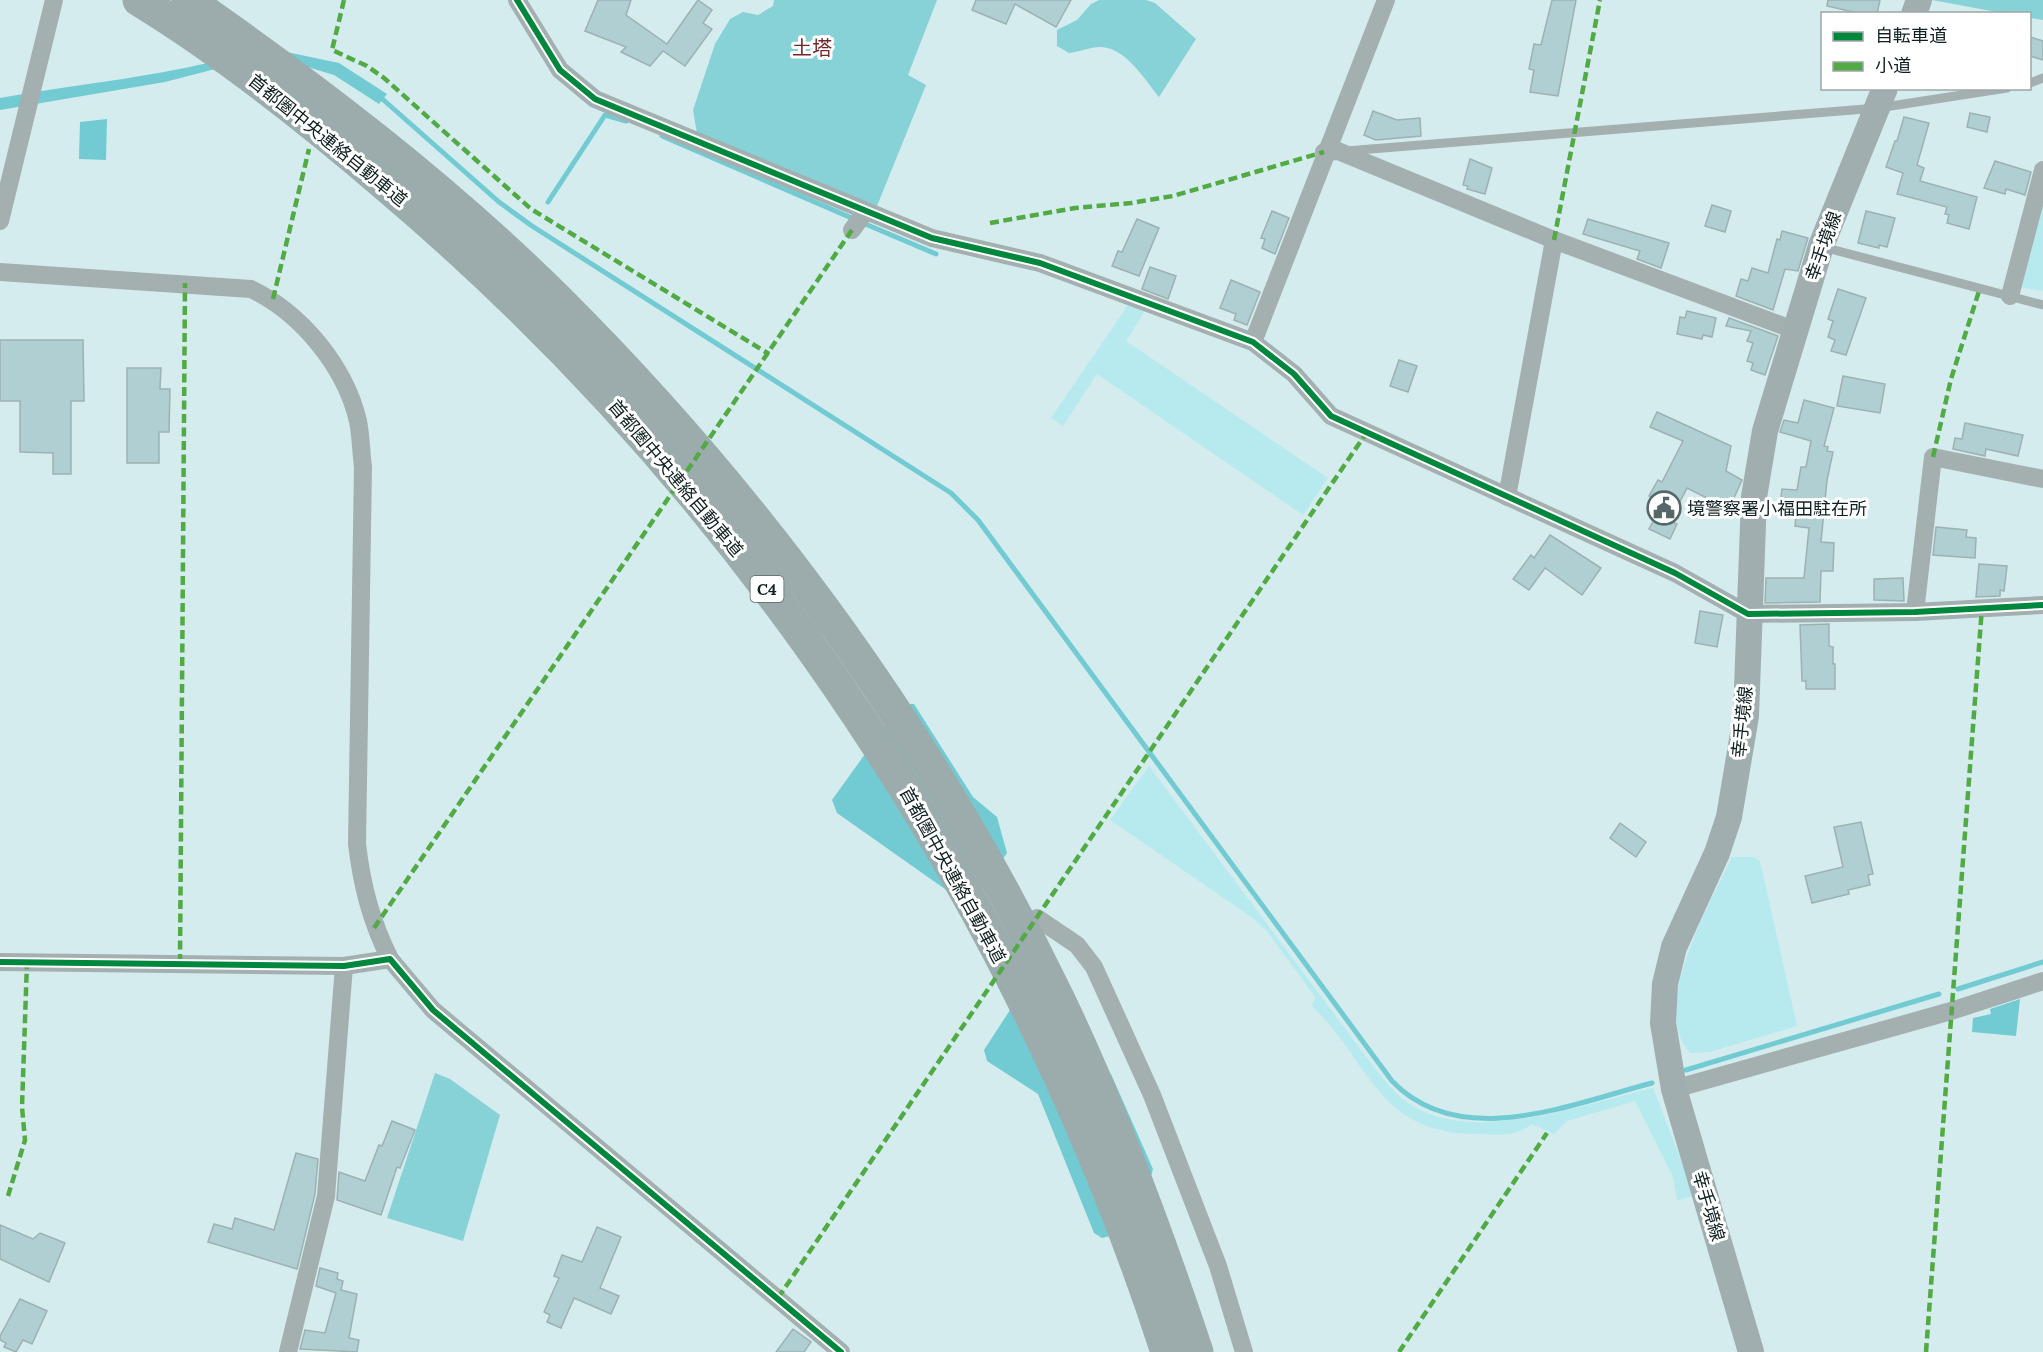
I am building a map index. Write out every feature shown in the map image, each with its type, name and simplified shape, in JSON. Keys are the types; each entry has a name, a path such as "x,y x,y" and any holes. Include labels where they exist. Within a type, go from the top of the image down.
{"highway":[{"name":"首都圏中央連絡自動車道","path":"139,0 272,92 438,229 524,310 616,405 698,501 790,617 881,748 957,874 1029,1013 1088,1139 1149,1295 1167,1352"},
{"name":"首都圏中央連絡自動車道","path":"188,0 291,72 383,145 466,215 555,297 640,384 723,480 816,595 914,741 983,857 1058,998 1119,1138 1164,1253 1197,1352"}],"main road":[{"name":"幸手境線","path":"1751,1352 1674,1089 1663,1023 1665,984 1674,947 1717,853 1729,817 1746,716 1754,497 1765,431 1821,246 1881,98"}],"street":[{"path":"0,221 54,0"},
{"path":"517,0 560,70 595,99 864,212 932,238 1040,263 1253,342 1294,374 1331,416 1675,573 1748,614 1915,612 2043,605"},
{"path":"1253,342 1331,152 1386,0"},
{"path":"1331,152 1554,240 1794,330"},
{"path":"2010,296 2042,180"},
{"path":"852,230 864,212"},
{"path":"1507,497 1554,240"},
{"path":"0,272 251,289 273,299 308,332 330,359 357,420 363,467 357,844 362,885 371,917 390,959 433,1010 841,1352"},
{"path":"1915,612 1933,457 2043,479"},
{"path":"1037,918 1077,945 1094,968 1157,1106 1218,1266 1244,1352"},
{"path":"0,962 344,966 390,959"},
{"path":"288,1352 326,1196 344,966"},
{"path":"1674,1089 1951,1011 2043,981"}],"lane":[{"path":"1331,152 1660,123 1881,98 1982,90"},
{"path":"1821,246 2043,305"}],"shaded area":[{"path":"774,0 937,0 908,75 926,85 875,211 697,134 693,110 715,44 730,19 743,12 758,15 773,6"},
{"path":"1099,0 1146,0 1155,3 1196,39 1159,97 1135,66 1111,49 1098,47 1069,53 1057,46 1057,30 1077,20 1091,4"},
{"path":"1932,0 2043,0 2043,20 2031,18 2031,12 1997,12"},
{"path":"277,50 339,63 387,94 379,104 334,75 281,59 246,61 165,82 0,110 0,98 143,76"},
{"path":"107,119 106,160 79,159 80,122"},
{"path":"2043,194 2043,291 2018,287"},
{"path":"1128,305 1146,309 1126,341 1328,478 1303,515 1097,374 1063,426 1051,418"},
{"path":"901,704 914,704 973,797 997,817 1007,853 969,906 837,813 832,800"},
{"path":"1149,766 1373,1066 1404,1100 1430,1114 1459,1121 1492,1122 1560,1112 1653,1088 1695,1196 1677,1200 1673,1177 1635,1101 1567,1121 1554,1134 1532,1124 1506,1134 1443,1131 1416,1121 1396,1108 1378,1090 1331,1027 1311,1005 1316,998 1266,930 1253,918 1110,820"},
{"path":"1732,857 1754,857 1760,861 1797,1026 1710,1052 1690,1053 1679,1033 1676,1010 1679,983 1698,928"},
{"path":"1040,978 1098,1073 1111,1074 1153,1169 1150,1180 1118,1234 1102,1238 1094,1233 1038,1094 987,1061 984,1050 1029,981"},
{"path":"2020,999 2016,1036 1972,1032 1973,1018 1991,1014 1990,1009"},
{"path":"435,1073 450,1079 500,1115 463,1241 387,1218"}],"building":[{"path":"598,0 631,0 626,15 667,44 698,0 712,10 703,23 712,29 685,66 663,51 650,66 621,52 626,47 585,31"},
{"path":"976,0 1071,0 1056,27 1015,4 1006,24 972,10"},
{"path":"1552,0 1576,0 1558,96 1530,92 1534,70 1529,69 1534,44 1541,45"},
{"path":"1828,0 1880,0 1877,12 1853,12 1827,6"},
{"path":"2031,37 2043,41 2043,60 2031,56"},
{"path":"1373,111 1397,120 1420,118 1421,136 1376,140 1364,135"},
{"path":"1970,113 1990,117 1987,132 1967,127"},
{"path":"1904,117 1929,123 1917,165 1924,168 1920,181 1977,197 1969,229 1947,223 1949,215 1945,214 1947,207 1897,194 1903,173 1886,167"},
{"path":"1470,159 1492,168 1485,194 1467,189 1468,186 1463,185"},
{"path":"1995,161 2031,172 2025,195 2006,189 2005,194 1984,188"},
{"path":"1712,205 1731,211 1725,232 1705,226"},
{"path":"1272,211 1289,218 1275,254 1262,248 1265,239 1261,238"},
{"path":"1866,211 1895,218 1887,247 1879,245 1879,248 1858,243"},
{"path":"1137,219 1159,228 1139,276 1112,266 1118,251 1122,252"},
{"path":"1588,219 1669,243 1661,268 1637,259 1640,251 1583,234"},
{"path":"1782,231 1808,238 1798,271 1785,269 1773,310 1736,296 1741,279 1748,281 1752,268 1768,273 1777,239 1780,240"},
{"path":"1150,267 1176,276 1168,299 1142,289"},
{"path":"1231,280 1260,292 1247,325 1234,320 1236,314 1220,308"},
{"path":"1838,289 1866,298 1846,355 1831,351 1835,340 1828,337 1833,321 1828,319"},
{"path":"1687,311 1716,318 1712,337 1703,335 1702,339 1677,334 1680,317 1685,318"},
{"path":"1729,318 1778,336 1765,375 1751,370 1753,363 1747,361 1753,343 1747,341 1751,331 1726,326"},
{"path":"0,340 83,340 84,401 71,401 71,474 53,474 53,453 20,452 20,401 0,401"},
{"path":"1399,360 1417,366 1408,392 1390,386"},
{"path":"127,368 161,368 160,389 170,389 169,432 159,432 159,463 127,463"},
{"path":"1843,376 1885,384 1880,413 1837,406"},
{"path":"1804,400 1834,408 1824,446 1828,447 1827,451 1833,452 1827,480 1821,542 1834,543 1833,571 1821,571 1820,602 1765,603 1766,578 1804,578 1809,528 1795,526 1797,506 1780,504 1782,489 1797,490 1801,467 1806,467 1811,441 1780,432 1784,420 1798,423"},
{"path":"1657,412 1731,446 1726,471 1742,480 1729,509 1687,488 1670,521 1677,524 1670,539 1649,529 1657,514 1648,506 1652,498 1649,496 1658,480 1662,482 1683,441 1650,427"},
{"path":"1965,423 2023,435 2018,456 1986,449 1985,456 1953,449 1955,438 1962,439"},
{"path":"1936,527 1967,530 1966,537 1976,538 1975,558 1933,555"},
{"path":"1550,535 1601,568 1582,595 1545,568 1529,590 1513,579 1531,555 1534,558"},
{"path":"1979,564 2007,566 2004,591 2000,590 2000,596 1976,597"},
{"path":"1903,578 1904,601 1874,600 1874,579"},
{"path":"1700,611 1723,615 1717,647 1695,643"},
{"path":"1829,624 1829,646 1833,647 1833,664 1835,664 1835,689 1806,689 1806,681 1802,681 1800,625"},
{"path":"1861,822 1873,874 1868,875 1870,885 1848,890 1849,894 1812,903 1805,876 1843,867 1834,827"},
{"path":"1620,823 1646,842 1636,857 1610,838"},
{"path":"392,1121 415,1130 400,1168 397,1167 381,1215 337,1200 339,1172 365,1181 379,1145 382,1146"},
{"path":"296,1153 318,1159 315,1194 297,1269 208,1242 214,1224 232,1229 235,1218 274,1230"},
{"path":"0,1225 33,1239 40,1233 65,1243 49,1282 0,1259"},
{"path":"597,1227 621,1237 600,1288 619,1296 611,1314 574,1298 561,1328 547,1322 550,1315 544,1312 559,1278 554,1276 562,1255 582,1262"},
{"path":"320,1268 338,1273 337,1279 343,1281 341,1290 357,1294 349,1338 359,1340 357,1352 300,1349 305,1330 325,1333 336,1293 316,1286"},
{"path":"20,1299 47,1311 32,1344 23,1340 16,1352 4,1347 6,1343 0,1340 0,1336"},
{"path":"793,1329 811,1342 804,1352 776,1352"}],"waterway":[{"path":"379,96 499,202 532,226 951,493 978,520 1392,1081 1419,1102 1450,1114 1483,1118 1517,1116 1587,1102 1652,1083"},
{"path":"548,202 605,115 626,121"},
{"path":"662,136 854,219"},
{"path":"863,223 936,254"},
{"path":"1958,989 2043,962"},
{"path":"1686,1070 1939,994"}],"marked path":[{"path":"344,0 332,50 367,66 384,78 531,209 769,354"},
{"path":"1554,240 1600,0"},
{"path":"273,299 309,149"},
{"path":"990,223 1075,208 1131,203 1173,196 1324,152"},
{"path":"374,928 852,230"},
{"path":"180,963 185,283"},
{"path":"1933,457 1951,379 1980,288"},
{"path":"778,1298 1367,432"},
{"path":"1926,1352 1982,607"},
{"path":"8,1196 25,1140 22,1107 27,962"},
{"path":"1399,1352 1547,1133"}],"cycle path":[{"path":"517,0 560,70 595,99 932,238 1040,263 1253,342 1294,374 1331,416 1675,573 1748,614 1915,612 2043,605"},
{"path":"0,962 344,966 390,959 433,1010 841,1352"}],"place":[{"name":"境警察署小福田駐在所","path":"1664,508"}],"district":[{"name":"土塔","path":"812,47"}]}
